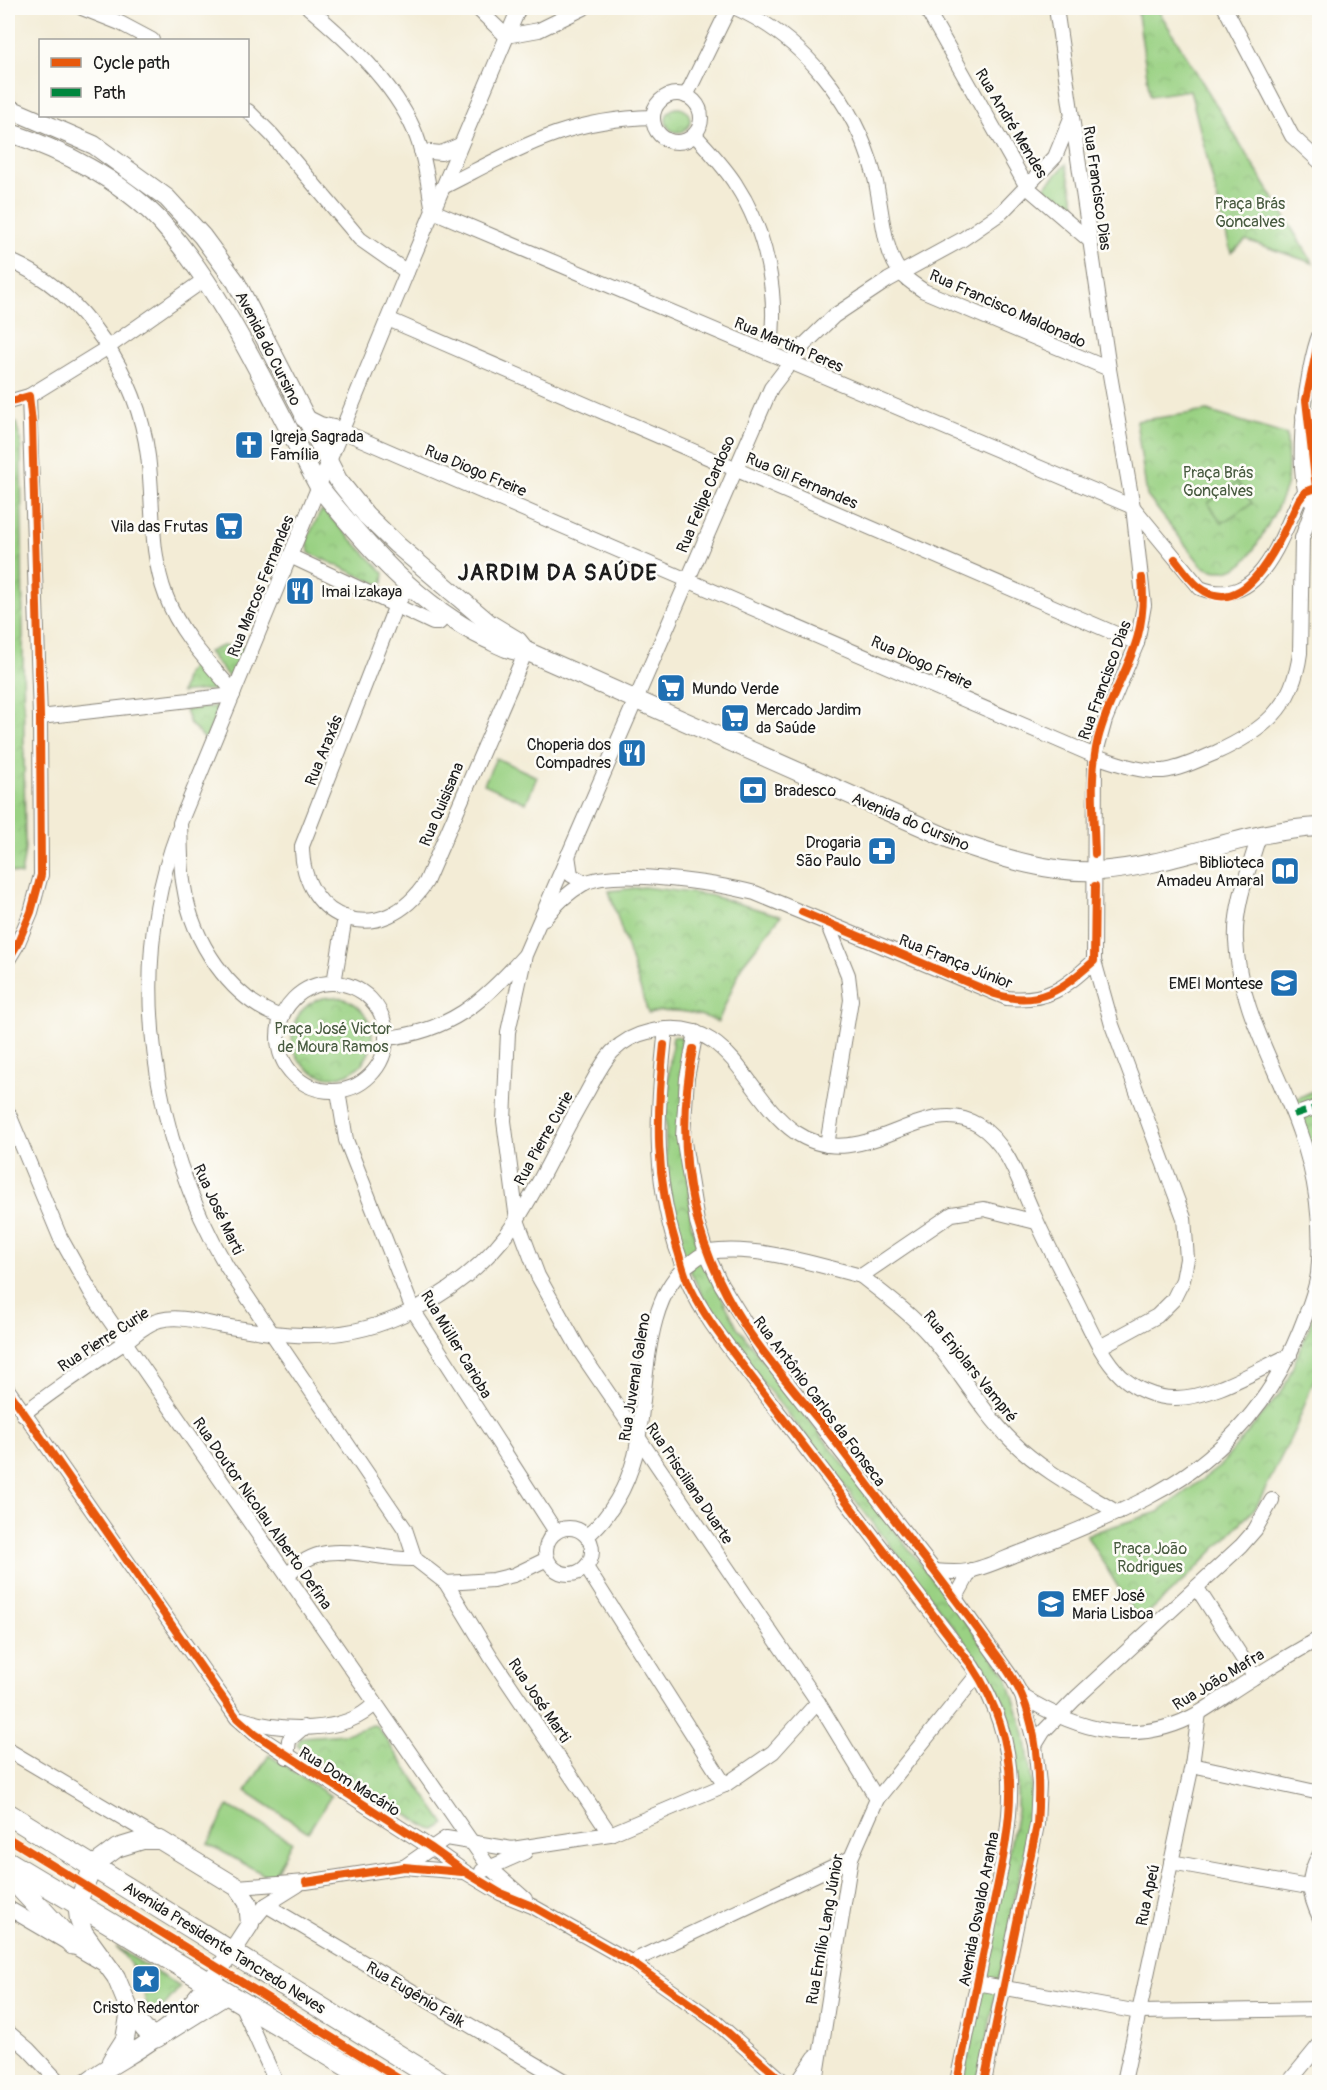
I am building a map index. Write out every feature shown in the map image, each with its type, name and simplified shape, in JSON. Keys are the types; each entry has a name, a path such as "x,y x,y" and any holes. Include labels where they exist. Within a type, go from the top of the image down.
{"highway":[{"name":"Avenida Presidente Tancredo Neves","path":"8,1814 94,1865 441,2082"},
{"path":"8,1862 374,2082"},
{"path":"8,1874 73,1944"},
{"path":"156,2037 225,1994"}],"main road":[{"name":"Avenida do Cursino","path":"8,108 94,145 136,174 174,206 202,236 236,282 328,464 366,515 465,603 518,642 526,651 959,843 997,856 1045,867 1095,871 1149,863 1258,836 1320,827"},
{"name":"Avenida do Cursino","path":"8,132 81,163 121,189 159,220 222,308 318,487 409,586 445,616 501,646 514,651 526,651"},
{"path":"304,418 320,426 342,431"},
{"path":"409,586 420,582 442,597 465,603"},
{"path":"87,2082 106,2067 156,2037 145,2030 130,2011 123,1991 84,1933 77,1903 94,1865 117,1848 143,1840 160,1840 237,1887 248,1903 250,1924 232,1952 225,1994"},
{"path":"106,2067 123,2045 130,2011"}],"street":[{"path":"82,8 120,23 150,39"},
{"path":"309,8 340,36 394,95 415,131 433,211"},
{"path":"477,8 506,36 538,30 584,8"},
{"name":"Rua Marcos Fernandes","path":"282,1017 264,1011 243,995 211,956 198,932 184,887 180,823 406,272 519,8"},
{"path":"686,96 729,8"},
{"path":"736,8 766,24 802,54 823,76 852,118 864,142 874,173 885,230 893,259 901,274"},
{"name":"Rua André Mendes","path":"926,8 1027,187 1089,240"},
{"name":"Rua Francisco Dias","path":"1056,8 1089,240 1133,507 1144,605 1137,643 1105,720 1095,756 1093,796 1094,961 1112,1025 1184,1218 1187,1259 1183,1280 1173,1300 1157,1316 1100,1347"},
{"path":"1225,8 1292,136 1320,162"},
{"path":"677,94 686,96 696,103 701,113 700,125 695,135 682,142 667,141 656,131 653,117 660,100 677,94"},
{"path":"249,112 272,135 360,239 406,272"},
{"path":"443,187 547,135 608,119 653,117"},
{"name":"Rua Felipe Cardoso","path":"516,993 525,955 771,388 789,363 834,316 963,239 1002,212 1055,157 1071,118"},
{"path":"695,135 737,186 762,243 768,265 774,310 770,353"},
{"path":"421,151 441,153 460,146"},
{"path":"1055,157 1080,169"},
{"name":"Rua Martim Peres","path":"433,211 1133,507"},
{"path":"8,260 23,266 51,285 82,314 107,348 129,386 141,418 148,455 157,566 166,597 180,627 234,693"},
{"name":"Rua Francisco Maldonado","path":"901,274 934,295 1109,369"},
{"path":"8,402 30,396 107,348 204,280"},
{"name":"Rua Gil Fernandes","path":"388,319 1137,643"},
{"path":"1316,514 1308,386 1320,333"},
{"path":"8,960 31,912 41,874 40,717 30,396"},
{"name":"Rua Diogo Freire","path":"342,431 688,578 1095,756 1152,771 1177,768 1250,736 1265,725 1286,698 1298,670 1301,548 1304,531 1316,514"},
{"path":"1133,507 1200,588 1216,595 1239,590 1255,580 1266,565 1282,534 1315,493"},
{"path":"1282,534 1296,538 1301,548"},
{"path":"290,556 433,624 445,616"},
{"name":"Rua Araxás","path":"345,917 329,908 316,896 304,872 302,846 396,605 409,586"},
{"name":"Rua Quisisana","path":"345,917 359,921 395,915 417,896 426,882 526,651"},
{"path":"40,717 234,693"},
{"name":"Rua José Marti","path":"180,823 163,883 154,934 151,976 156,1058 165,1112 178,1160 210,1238 271,1333 405,1529 415,1559"},
{"path":"934,1571 971,1570 1118,1513 1190,1471 1226,1443 1250,1417 1274,1385 1290,1355 1310,1305 1318,1275 1318,1244 1314,1183 1294,1116 1250,1016 1240,980 1235,939 1242,897 1258,836"},
{"path":"568,853 571,875 585,883"},
{"name":"Rua França Júnior","path":"535,932 560,902 585,883 624,876 734,888 754,893 1007,998 1025,999 1051,994 1094,961"},
{"path":"334,983 345,917"},
{"path":"827,923 848,975 850,1015 827,1145"},
{"path":"840,957 847,945 863,938"},
{"name":"Rua Felipe Cardoso","path":"386,1038 422,1033 435,1028 496,988 525,955"},
{"path":"334,983 355,988 370,1000 381,1015 386,1038 383,1054 374,1072 360,1083 338,1091 308,1086 287,1068 278,1041 282,1017 288,1005 302,992 320,985 334,983"},
{"path":"496,988 516,993"},
{"name":"Rua Prisciliana Duarte","path":"516,993 508,1032 504,1121 517,1220 538,1276 581,1353 818,1701 877,1799"},
{"path":"666,1029 657,1139 660,1181 689,1285 708,1318 743,1366 978,1674"},
{"name":"Rua Pierre Curie","path":"23,1414 154,1322 168,1319 297,1338 338,1334 377,1325 413,1310 460,1281 492,1251 517,1220 562,1135 608,1056 635,1036 666,1029 696,1032 720,1046 730,1055 784,1124 802,1136 827,1145 834,1147 862,1144 924,1120 970,1121 979,1126 1000,1146 1036,1222"},
{"name":"Rua Antônio Carlos da Fonseca","path":"696,1032 687,1078 683,1136 697,1222 706,1252 721,1284 762,1350 934,1571 1002,1662 1022,1696"},
{"name":"Rua Müller Carioba","path":"338,1091 346,1140 413,1310 556,1532"},
{"path":"1294,1116 1320,1106"},
{"name":"Rua Doutor Nicolau Alberto Defina","path":"8,1112 60,1237 93,1296 124,1343 489,1867 532,1906"},
{"path":"657,1139 683,1136"},
{"path":"998,1210 1026,1198"},
{"path":"706,1252 754,1253 861,1276 952,1214 965,1210 998,1210 1036,1222 1100,1347 1124,1379 1135,1387 1160,1396 1191,1396 1290,1355"},
{"name":"Rua Juvenal Galeno","path":"587,1536 609,1512 625,1484 638,1436 659,1305 683,1267 706,1252"},
{"name":"Rua Enjolars Vampré","path":"861,1276 907,1313 930,1336 993,1422 1014,1443 1037,1463 1118,1513"},
{"name":"Rua Antônio Carlos da Fonseca","path":"743,1366 762,1350"},
{"path":"1246,1375 1263,1377 1274,1385"},
{"name":"Rua Dom Macário","path":"8,1390 237,1718 287,1757 430,1847 465,1872 500,1893 532,1906 631,1962 717,2023 784,2082"},
{"name":"Rua Antônio Carlos da Fonseca","path":"819,1466 839,1448"},
{"path":"1035,1744 1058,1717 1197,1588 1255,1530 1272,1500"},
{"path":"562,1529 575,1529 587,1536 592,1555 586,1567 574,1574 561,1573 547,1559 547,1544 556,1532 562,1529"},
{"path":"887,1554 908,1538"},
{"path":"287,1576 297,1564 316,1554 343,1551 396,1560 415,1559 446,1583 493,1580 514,1575 547,1559"},
{"path":"586,1567 724,1785"},
{"path":"955,1599 971,1570"},
{"name":"Rua José Marti","path":"446,1583 491,1657 610,1834"},
{"path":"1197,1588 1254,1676"},
{"name":"Rua João Mafra","path":"1022,1696 1058,1717 1080,1726 1104,1731 1134,1732 1177,1723 1199,1713 1254,1676 1320,1638"},
{"name":"Rua Emílio Lang Júnior","path":"816,2082 819,2049 851,1858 877,1799 978,1674"},
{"name":"Avenida Osvaldo Aranha","path":"957,2082 1008,1833 1011,1777 1006,1742 978,1674"},
{"path":"984,2082 1034,1838 1039,1784 1035,1744 1022,1696"},
{"path":"404,1867 446,1838 494,1848 538,1847 610,1834 724,1785 773,1752 818,1701"},
{"path":"237,1718 272,1727 304,1727 351,1722 374,1704"},
{"name":"Rua Apeú","path":"1124,2082 1192,1765 1199,1713"},
{"path":"287,1757 289,1740 304,1727"},
{"path":"8,1750 160,1840"},
{"path":"1192,1765 1320,1793"},
{"path":"117,1848 129,1833 128,1826 121,1816"},
{"name":"Avenida Osvaldo Aranha","path":"1008,1833 1034,1838"},
{"path":"237,1887 306,1882 404,1867 465,1872 489,1867 538,1847"},
{"path":"1320,1854 1312,1869 1308,1887 1320,1918"},
{"path":"631,1962 851,1858"},
{"path":"1171,1862 1308,1887"},
{"path":"250,1924 266,1905 306,1882"},
{"name":"Rua Eugênio Falk","path":"266,1905 566,2082"},
{"path":"8,1908 108,1966"},
{"path":"977,1983 1139,2012 1320,2009"},
{"path":"225,1994 276,2082"},
{"path":"8,2032 28,2049 58,2082"},
{"path":"1289,2082 1320,2044"},
{"name":"Rua Emílio Lang Júnior","path":"798,2082 819,2049"}],"green space":[{"name":"Praça Brás Goncalves","path":"1137,8 1157,8 1313,263 1246,240 1231,253 1190,90 1150,96"},
{"path":"678,108 686,112 690,120 686,128 678,132 670,128 666,120 670,112"},
{"path":"1066,164 1077,213 1044,188"},
{"name":"Praça Brás Gonçalves","path":"1207,411 1287,435 1288,476 1281,500 1247,559 1237,567 1217,571 1202,566 1147,496 1136,421"},
{"path":"8,423 16,423 21,444 25,850 21,875 8,871"},
{"path":"1237,482 1252,503 1222,523 1208,503"},
{"path":"321,511 325,512 384,573 383,583 378,584 309,553 307,539"},
{"path":"222,646 244,647 231,680 208,652"},
{"path":"199,658 227,688 181,693 186,674"},
{"path":"219,706 206,740 190,724 185,710"},
{"path":"496,758 537,777 526,803 484,784"},
{"path":"644,887 709,895 781,916 742,965 718,1022 701,1015 684,1012 648,1013 609,891"},
{"name":"Praça José Victor de Moura Ramos","path":"332,997 347,1000 360,1009 369,1022 372,1037 369,1052 360,1065 347,1074 332,1077 317,1074 304,1065 295,1052 292,1037 295,1022 304,1009 317,1000"},
{"path":"673,1036 686,1038 683,1078 691,1224 703,1262 738,1328 1006,1674 1025,1734 1032,1783 1028,1833 978,2082 963,2082 1017,1811 1017,1783 1006,1705 980,1662 734,1345 697,1285 684,1256 675,1226 666,1163 665,1131"},
{"path":"1319,1088 1319,1179 1294,1100"},
{"name":"Praça João Rodrigues","path":"1319,1289 1319,1367 1296,1427 1257,1506 1192,1573 1139,1621 1086,1535 1158,1512 1219,1467 1283,1390 1310,1325"},
{"path":"373,1725 377,1726 445,1824 435,1830 430,1829 305,1752 297,1744 301,1737 346,1734"},
{"path":"269,1755 331,1796 308,1832 246,1791"},
{"path":"228,1806 292,1841 272,1879 208,1844"},
{"path":"116,1947 180,1987 155,2017 151,2016 148,2011 142,1986 136,1974"}],"marked path":[{"path":"1294,1115 1320,1106"}],"cycle path":[{"path":"1175,559 1199,587 1217,596 1233,594 1248,585 1262,569 1274,551 1299,500 1305,492 1316,488 1306,400 1320,333"},
{"path":"8,402 29,396 32,423 40,717 41,875 31,912 8,960"},
{"path":"1095,854 1093,796 1095,753 1105,717 1135,644 1143,603 1142,578"},
{"path":"802,912 995,994 1025,999 1049,993 1060,987 1094,961 1095,886"},
{"path":"664,1045 659,1122 661,1172 670,1222 690,1287 722,1338 972,1666 990,1699 1002,1731 1009,1762 1008,1825 957,2082"},
{"path":"693,1049 685,1122 691,1192 699,1227 726,1294 765,1354 829,1433 1000,1659 1010,1673 1028,1711 1037,1759 1037,1825 984,2082"},
{"path":"8,1390 237,1718 255,1734 465,1872 500,1893 532,1906 631,1962 717,2023 784,2082"},
{"path":"8,1838 404,2082"},
{"path":"306,1882 404,1867 462,1872"}],"place":[{"name":"Igreja Sagrada Família","path":"249,445"},
{"name":"Vila das Frutas","path":"229,526"},
{"name":"Imai Izakaya","path":"300,591"},
{"name":"Mundo Verde","path":"671,688"},
{"name":"Mercado Jardim da Saúde","path":"735,718"},
{"name":"Choperia dos Compadres","path":"632,753"},
{"name":"Bradesco","path":"753,790"},
{"name":"Drogaria São Paulo","path":"882,851"},
{"name":"Biblioteca Amadeu Amaral","path":"1285,871"},
{"name":"EMEI Montese","path":"1284,983"},
{"name":"EMEF José Maria Lisboa","path":"1051,1604"},
{"name":"Cristo Redentor","path":"146,1979"}],"district":[{"name":"JARDIM DA SAÚDE","path":"558,572"}]}
